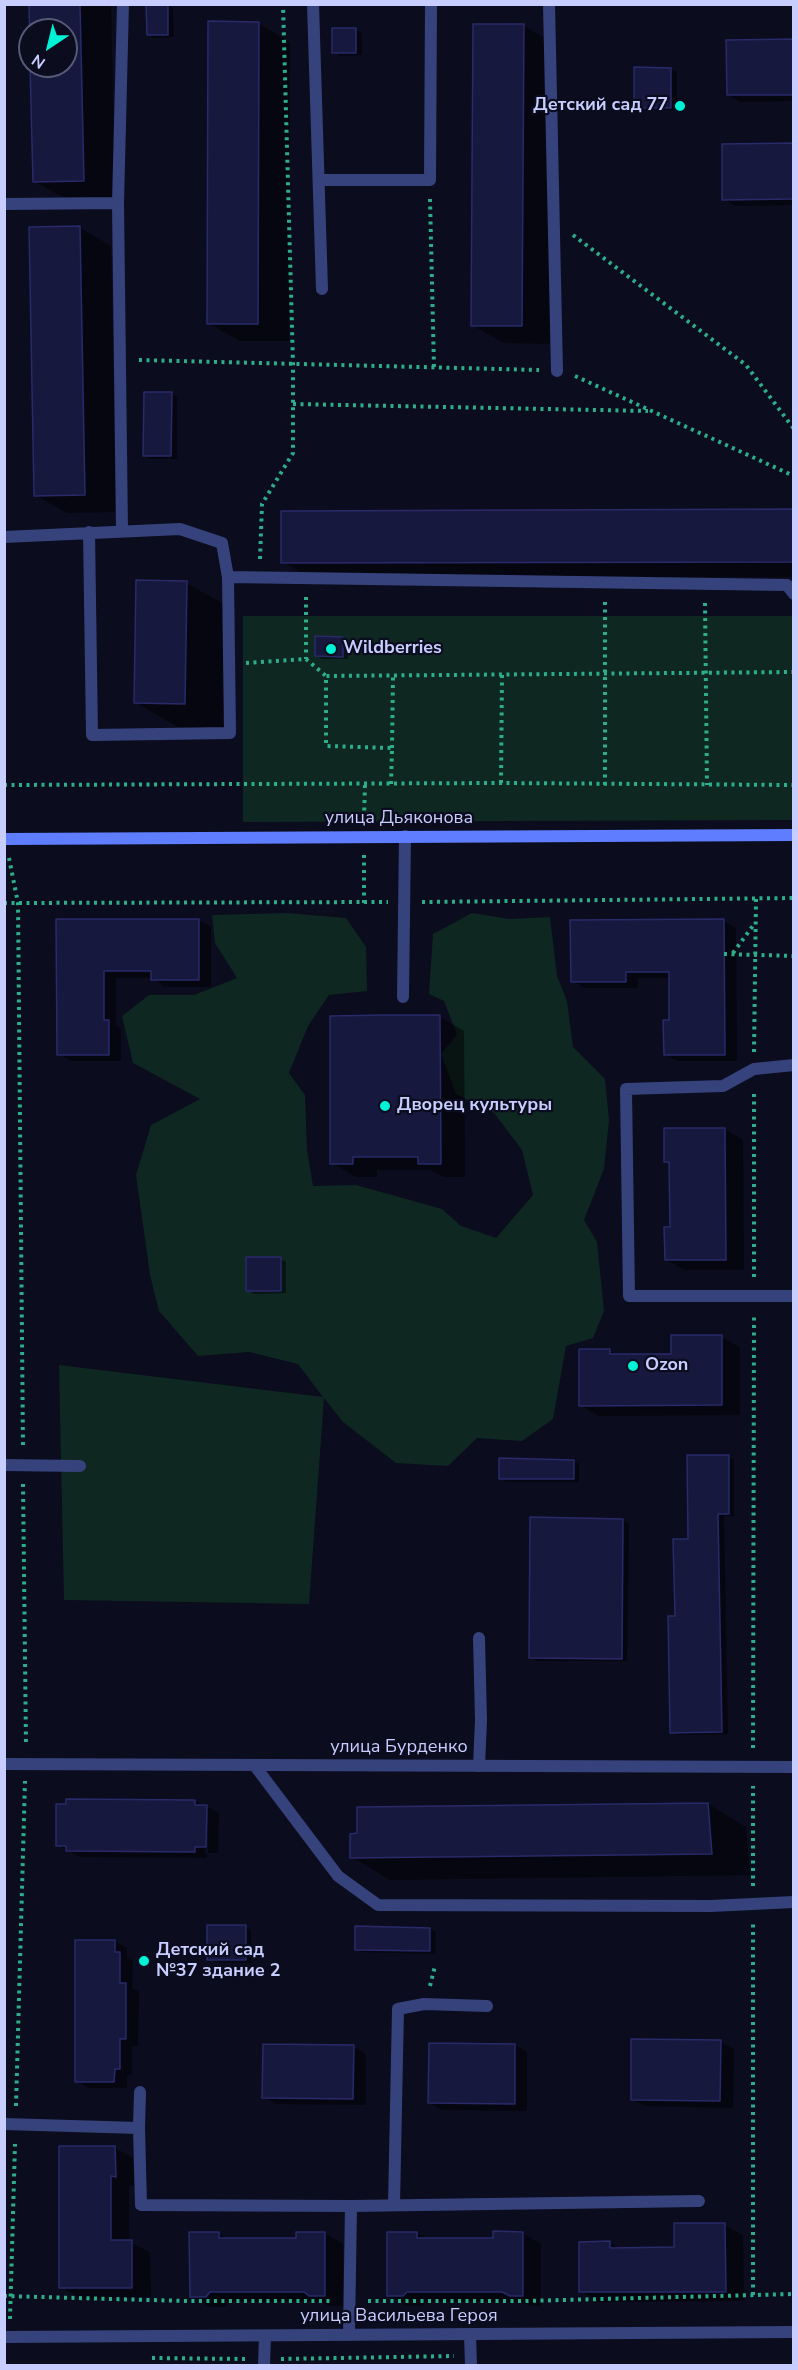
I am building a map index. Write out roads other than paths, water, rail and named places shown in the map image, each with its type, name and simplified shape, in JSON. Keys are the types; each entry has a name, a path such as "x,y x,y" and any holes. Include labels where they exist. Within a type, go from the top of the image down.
{"main road":[{"name":"улица Дьяконова","path":"5,839 794,835"}],"street":[{"path":"122,531 118,203 123,4"},
{"path":"313,4 322,289"},
{"path":"319,180 430,180 431,4"},
{"path":"549,4 557,370"},
{"path":"4,204 118,203"},
{"path":"4,537 89,532 180,529 222,543 228,577 230,733 93,735 89,532"},
{"path":"228,577 787,585 794,594"},
{"path":"403,998 405,836"},
{"path":"794,1065 754,1069 723,1086 626,1089 629,1296 794,1296"},
{"path":"4,1466 80,1466"},
{"path":"479,1638 481,1720 479,1766"},
{"name":"улица Бурденко","path":"4,1764 794,1767"},
{"path":"255,1766 338,1876 378,1905 794,1902"},
{"path":"394,2205 398,2009 424,2004 488,2006"},
{"path":"140,2092 141,2205 351,2206 699,2201"},
{"path":"10,2125 139,2128"},
{"path":"349,2334 351,2206"},
{"name":"улица Васильева Героя","path":"8,2338 794,2332"},
{"path":"470,2334 471,2366"},
{"path":"264,2366 265,2336"}],"place":[{"name":"Детский сад 77","path":"680,106"},
{"name":"Wildberries","path":"331,649"},
{"name":"Дворец культуры","path":"385,1106"},
{"name":"Ozon","path":"633,1366"},
{"name":"Детский сад №37 здание 2","path":"144,1961"}]}
